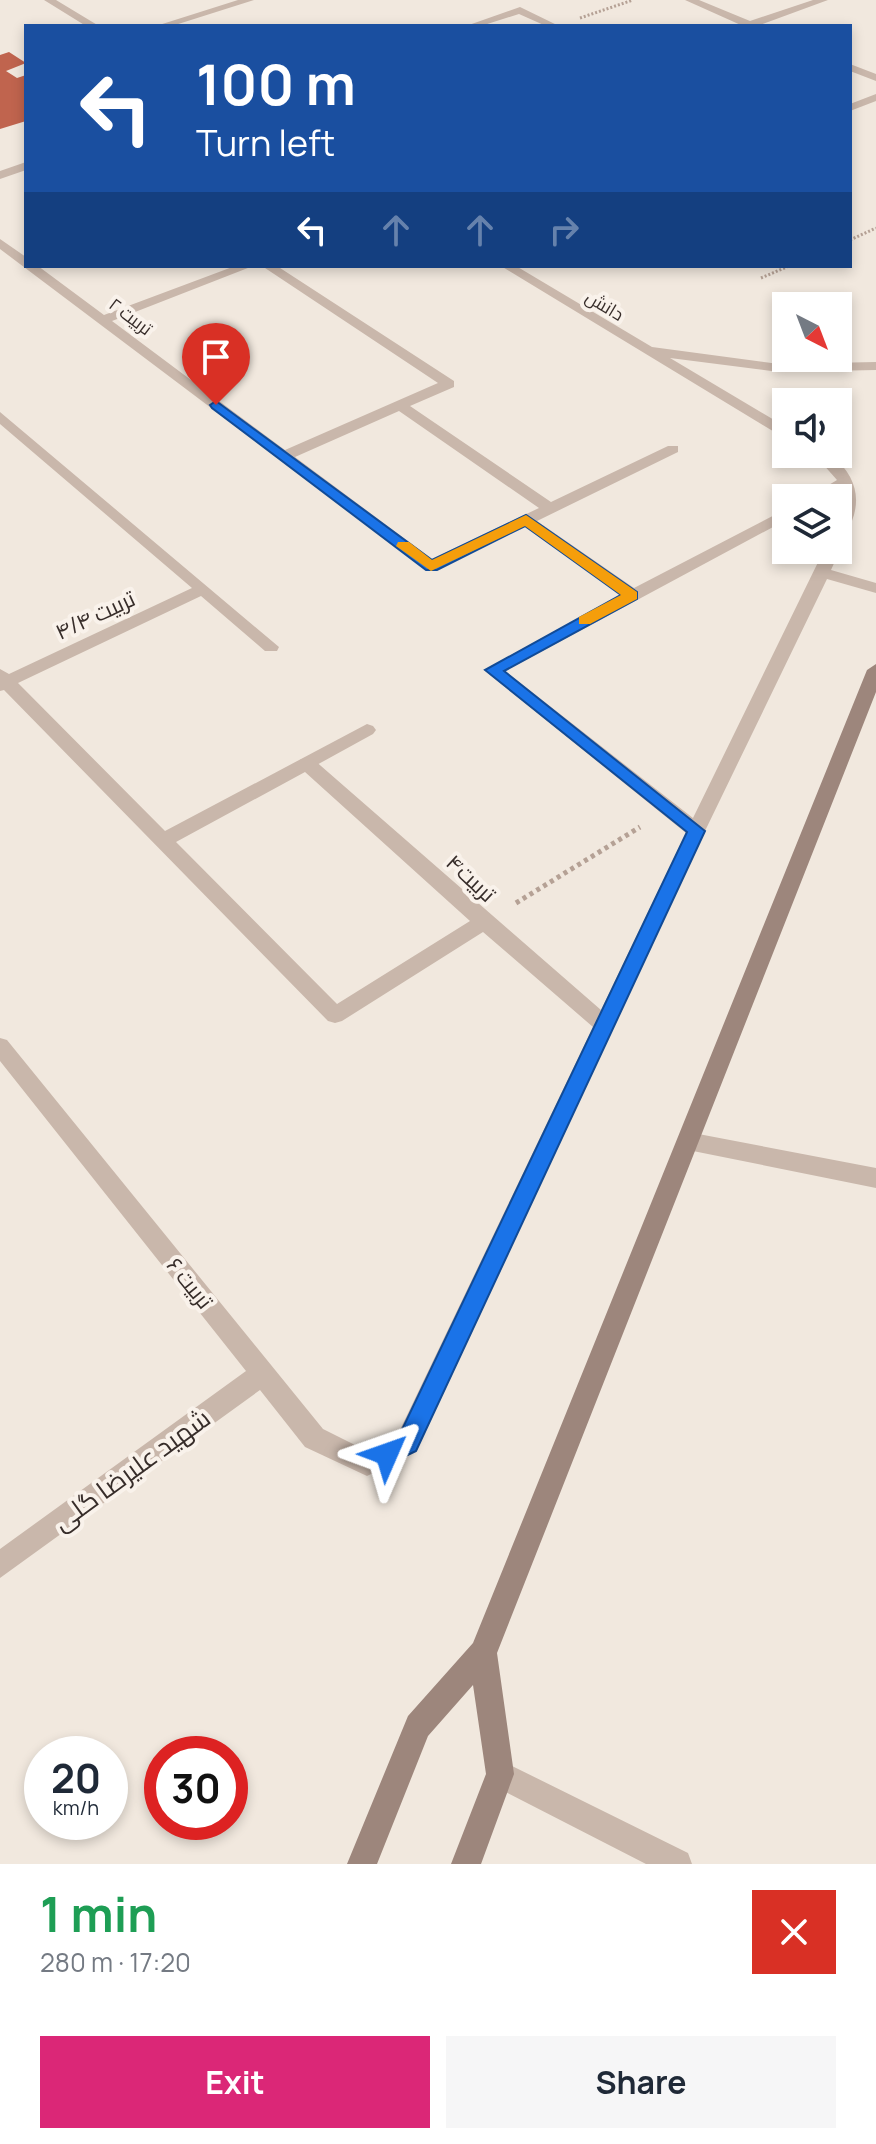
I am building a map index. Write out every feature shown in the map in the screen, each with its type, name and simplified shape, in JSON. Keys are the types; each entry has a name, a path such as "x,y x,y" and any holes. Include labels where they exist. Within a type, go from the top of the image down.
{"street":[{"path":"49,0 91,24"},
{"path":"168,24 249,0"},
{"path":"690,0 746,24"},
{"path":"757,24 823,0"},
{"path":"477,24 520,10 550,24"},
{"path":"852,68 876,78"},
{"path":"852,107 876,97"},
{"path":"0,175 24,167"},
{"name":"تربیت ۲","path":"0,243 24,261"},
{"name":"تربیت ۲","path":"33,268 431,566 526,520"},
{"path":"103,320 242,268"},
{"path":"271,268 449,384 284,456"},
{"name":"دانش","path":"510,268 772,425"},
{"path":"645,349 779,368 876,366"},
{"path":"399,405 549,508"},
{"path":"0,416 271,647"},
{"path":"632,595 526,520 673,449"},
{"path":"836,468 845,482 841,484"},
{"path":"696,831 493,670 772,521"},
{"path":"484,922 605,1025 826,564"},
{"path":"822,573 876,588"},
{"name":"تربیت ۴/۴","path":"2,680 203,589"},
{"path":"362,1864 418,1726 483,1653 876,670"},
{"name":"تربیت۴","path":"2,680 335,1015 484,922 307,763"},
{"path":"163,840 367,730"},
{"name":"تربیت ۶","path":"0,1046 314,1438 367,1464 407,1443 605,1025"},
{"path":"688,1141 876,1178"},
{"name":"شهید علیرضا گلی","path":"0,1565 262,1374"},
{"path":"466,1864 500,1774 483,1653"},
{"path":"500,1774 677,1864"}],"path":[{"path":"569,22 633,0"},
{"path":"852,239 876,228"},
{"path":"761,278 784,268"},
{"path":"484,922 670,809"}],"building":[{"path":"9,52 24,62 6,71 17,78 24,76 24,122 0,129 0,55"}],"slow traffic":[{"path":"403,546 431,566 526,520 632,595 584,621"}],"route":[{"path":"216,405 431,566 526,520 632,595 493,670 696,831 407,1443 387,1454"}]}
